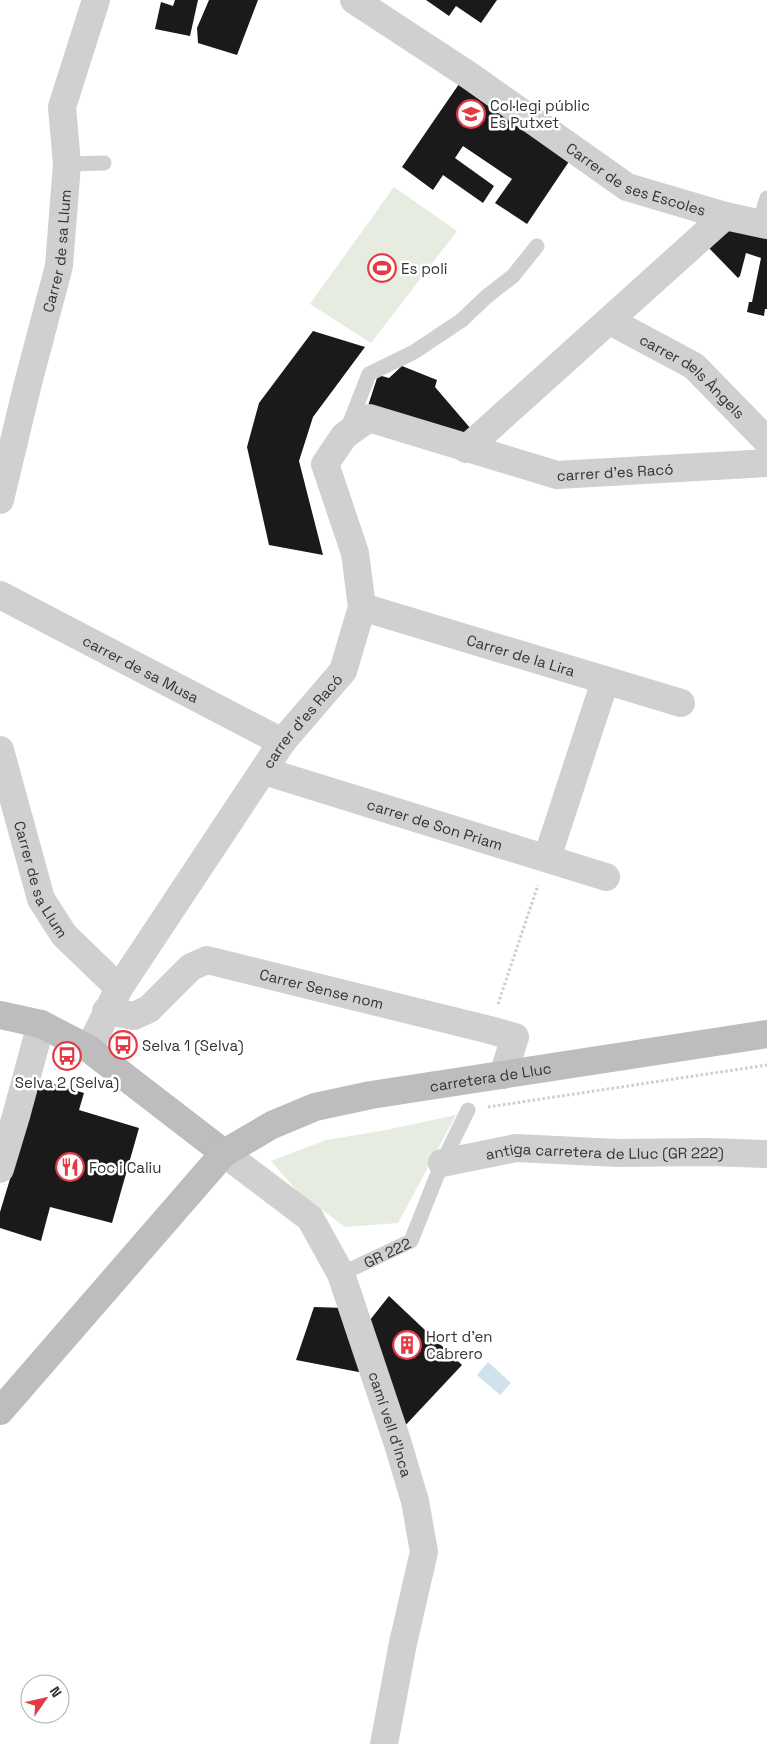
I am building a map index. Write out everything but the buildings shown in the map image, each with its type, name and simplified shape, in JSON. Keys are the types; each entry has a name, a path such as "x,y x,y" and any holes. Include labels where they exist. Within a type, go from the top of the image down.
{"main road":[{"path":"0,1015 41,1024 89,1049 224,1153"},
{"name":"carretera de Lluc","path":"2,1406 224,1153 272,1125 315,1107 371,1095 767,1034"}],"street":[{"name":"Carrer de sa Llum","path":"0,500 59,266 67,164 62,107 96,0"},
{"name":"Carrer de ses Escoles","path":"354,0 470,76 627,187 725,216"},
{"path":"466,449 725,216 763,224"},
{"name":"carrer dels Àngels","path":"610,321 694,366 767,441"},
{"name":"carrer d'es Racó","path":"89,1049 106,1011 119,988 282,742 343,671 362,607 355,553 325,464 344,436 369,418 466,449 557,475 767,464"},
{"name":"carrer de sa Musa","path":"0,595 282,742"},
{"name":"Carrer de la Lira","path":"362,607 681,703"},
{"path":"547,858 604,681"},
{"name":"Carrer de sa Llum","path":"0,750 41,899 64,935 119,988"},
{"name":"carrer de Son Priam","path":"264,771 606,877"},
{"name":"Carrer Sense nom","path":"106,1011 134,1016 149,1009 191,967 208,960 490,1030 515,1038 503,1075"},
{"path":"0,1170 41,1024"},
{"name":"antiga carretera de Lluc (GR 222)","path":"442,1163 516,1148 618,1153 709,1152 767,1154"},
{"name":"camí vell d'Inca","path":"224,1153 310,1218 341,1274 415,1501 424,1552 403,1643 384,1744"}],"lane":[{"path":"67,164 104,163"},
{"path":"763,224 767,198"},
{"path":"344,436 369,374 414,352 462,320 486,297 513,276 537,246"},
{"name":"GR 222","path":"341,1274 411,1241 442,1163 468,1110"}],"path":[{"path":"490,1030 547,858"},
{"path":"468,1110 767,1064"}],"shaded area":[{"name":"Es poli","path":"394,187 457,231 371,343 310,304"},
{"path":"456,1115 398,1223 345,1227 298,1192 271,1161 326,1140 386,1130"}],"water":[{"path":"488,1362 511,1383 500,1395 477,1375"}],"place":[{"name":"Col·legi públic Es Putxet","path":"471,114"},
{"name":"Es poli","path":"382,268"},
{"name":"Selva 1 (Selva)","path":"123,1045"},
{"name":"Selva 2 (Selva)","path":"67,1056"},
{"name":"Foc i Caliu","path":"70,1167"},
{"name":"Hort d'en Cabrero","path":"407,1345"}]}
